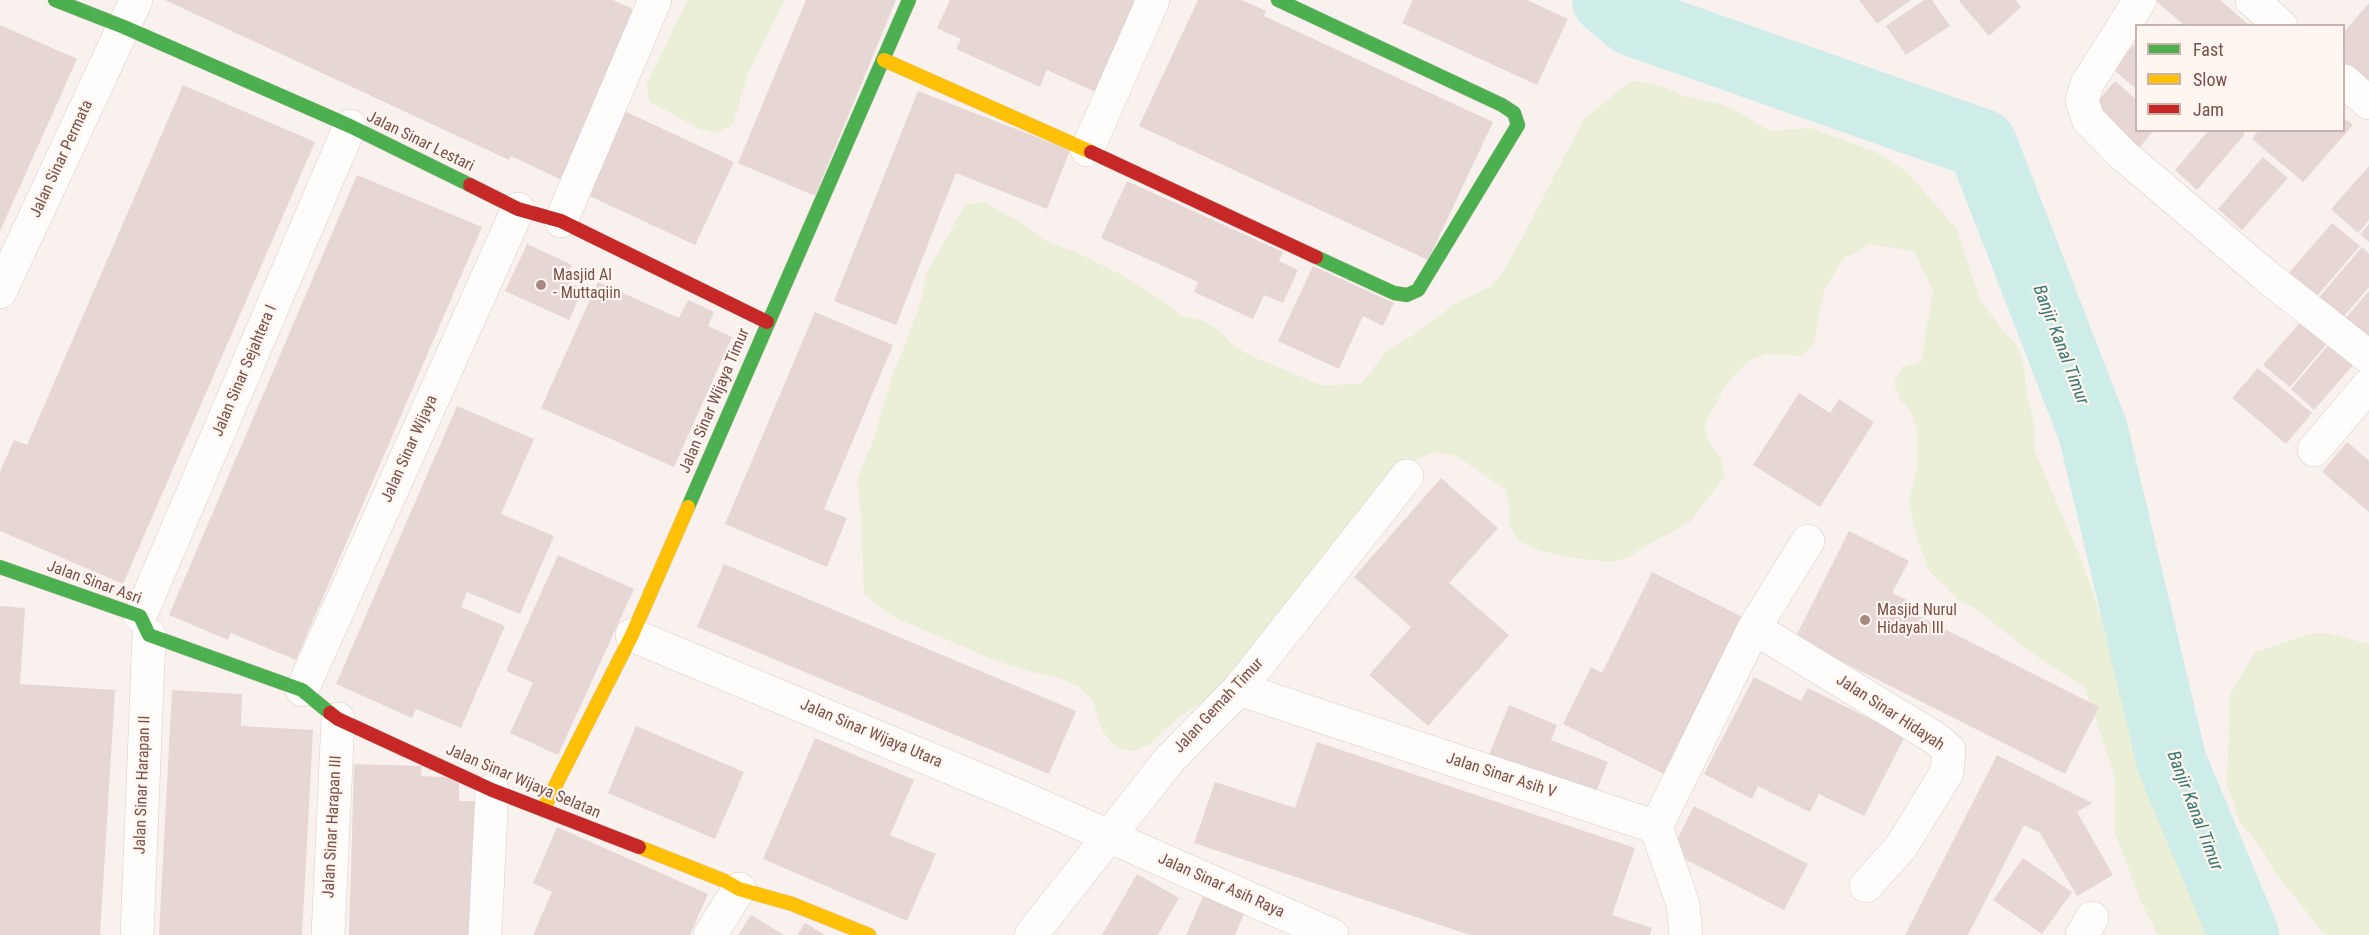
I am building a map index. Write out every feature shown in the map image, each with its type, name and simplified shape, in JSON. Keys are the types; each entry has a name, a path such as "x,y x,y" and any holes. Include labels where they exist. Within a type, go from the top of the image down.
{"street":[{"name":"Jalan Sinar Lestari","path":"55,0 130,14 518,209 561,221 768,322"},
{"name":"Jalan Sinar Wijaya Timur","path":"543,810 632,634 909,0"},
{"path":"1087,150 1153,0"},
{"path":"884,60 1087,150 1394,293 1407,295 1418,290 1518,125 1514,113 1502,105 1278,0"},
{"path":"2140,0 2087,84 2082,101 2088,119 2122,154 2265,275 2369,357"},
{"path":"2252,0 2279,24"},
{"path":"561,221 655,3"},
{"name":"Jalan Sinar Permata","path":"1,286 130,14"},
{"path":"2345,83 2369,104"},
{"name":"Jalan Sinar Sejahtera I","path":"144,625 350,126"},
{"name":"Jalan Sinar Wijaya","path":"302,690 518,209"},
{"path":"2314,450 2369,385"},
{"name":"Jalan Gemah Timur","path":"1031,935 1170,759 1239,689 1407,476"},
{"path":"1686,935 1683,904 1656,827 1754,628 1808,541"},
{"name":"Jalan Sinar Asri","path":"0,567 302,690"},
{"name":"Jalan Sinar Harapan II","path":"138,935 144,625"},
{"name":"Jalan Sinar Hidayah","path":"1754,628 1935,738 1949,750 1947,772 1901,847 1866,886"},
{"name":"Jalan Sinar Wijaya Utara","path":"632,634 1005,790 1109,837"},
{"name":"Jalan Sinar Asih V","path":"1239,689 1656,827"},
{"name":"Jalan Sinar Wijaya Selatan","path":"302,690 338,718 492,790 725,881 739,889 792,904 870,935"},
{"name":"Jalan Sinar Harapan III","path":"328,935 338,718"},
{"path":"485,935 492,790"},
{"name":"Jalan Sinar Asih Raya","path":"1109,837 1332,935"},
{"path":"710,935 739,889"}],"green space":[{"path":"688,0 785,0 748,73 733,124 716,133 697,128 649,101 647,83"},
{"path":"1630,81 1667,88 1683,96 1721,104 1770,131 1810,128 1876,152 1907,172 1956,228 1980,299 2016,344 2023,360 2027,397 2033,417 2035,452 2082,561 2128,698 2160,777 2179,835 2192,892 2206,935 2158,935 2141,902 2115,833 2115,777 2085,687 2043,661 1974,608 1959,600 1929,571 1917,538 1909,502 1917,467 1917,429 1911,412 1900,399 1894,383 1902,367 1921,362 1933,291 1914,251 1869,244 1843,259 1824,290 1814,343 1802,356 1767,354 1750,360 1736,373 1724,389 1704,425 1709,442 1721,458 1725,476 1690,522 1628,558 1610,562 1574,558 1538,550 1519,541 1509,526 1510,508 1505,489 1456,456 1433,452 1386,476 1230,683 1177,719 1150,744 1134,751 1116,747 1103,732 1092,700 1079,687 1063,679 994,660 910,624 892,616 864,594 861,515 857,479 874,438 889,386 919,307 927,272 965,205 983,202 1015,219 1046,241 1080,254 1116,272 1165,302 1180,315 1200,320 1218,329 1232,344 1247,354 1323,386 1362,383 1386,351 1412,336 1456,303 1492,286 1523,236 1584,119"},
{"path":"2326,633 2369,644 2369,935 2325,935 2275,873 2264,852 2240,822 2227,785 2230,694 2255,652 2309,634"}],"building":[{"path":"165,0 613,0 643,14 564,181 511,156 509,160"},
{"path":"806,0 896,0 815,196 738,163"},
{"path":"950,0 1147,0 1104,96 1047,70 1040,87 956,49 961,39 937,28"},
{"path":"1198,0 1242,0 1266,11 1264,16 1493,122 1428,260 1139,126"},
{"path":"1413,0 1527,0 1568,19 1537,85 1402,23"},
{"path":"1859,0 1911,0 1877,24"},
{"path":"1924,0 1932,0 1950,26 1906,55 1886,26"},
{"path":"1960,0 2015,0 2021,7 1989,36"},
{"path":"2155,0 2220,0 2248,24 2183,24"},
{"path":"2369,3 2369,83 2345,63 2345,31"},
{"path":"0,25 77,59 0,231"},
{"path":"2135,43 2135,88 2113,69"},
{"path":"2115,81 2135,98 2135,132 2152,132 2140,147 2093,107"},
{"path":"183,85 315,142 123,584 0,531 0,472 14,440 27,445"},
{"path":"918,91 1070,150 1047,209 956,173 896,325 834,301"},
{"path":"620,109 734,162 695,245 581,192"},
{"path":"2345,119 2353,125 2303,182 2252,139 2257,132 2345,132"},
{"path":"2207,132 2243,132 2245,134 2197,190 2175,170"},
{"path":"2263,157 2288,178 2242,230 2218,209"},
{"path":"2369,166 2369,220 2358,233 2331,209"},
{"path":"357,175 482,227 296,660 231,633 228,640 169,615"},
{"path":"1127,181 1283,252 1279,261 1298,270 1283,303 1264,295 1253,319 1194,292 1198,282 1101,238"},
{"path":"2332,223 2360,246 2316,297 2288,274"},
{"path":"2369,224 2369,242 2360,234"},
{"name":"Masjid Al - Muttaqiin","path":"527,244 572,265 565,281 583,289 569,320 505,291"},
{"path":"2362,247 2369,254 2369,287 2339,322 2315,302"},
{"path":"1313,266 1394,303 1383,326 1363,316 1339,369 1278,341"},
{"path":"598,282 679,318 688,300 714,312 708,326 732,337 674,467 541,408"},
{"path":"2369,291 2369,341 2344,320"},
{"path":"815,312 893,345 824,509 847,518 827,567 725,524"},
{"path":"2303,319 2329,341 2290,387 2263,365"},
{"path":"2330,343 2354,364 2314,410 2291,389"},
{"path":"2258,368 2312,413 2286,444 2232,398"},
{"path":"1799,393 1830,413 1839,399 1874,422 1820,507 1753,465"},
{"path":"457,406 534,439 501,514 554,536 520,614 467,592 461,607 505,626 461,728 416,709 412,718 336,684"},
{"path":"2347,442 2369,461 2369,512 2322,472"},
{"path":"1441,478 1498,528 1449,583 1509,635 1428,726 1369,675 1411,627 1354,577"},
{"path":"1849,531 1909,561 1892,593 1907,600 1903,608 2099,707 2065,774 1795,638"},
{"path":"558,555 634,589 558,755 510,733 533,683 506,671"},
{"path":"724,564 1076,711 1049,774 697,627"},
{"path":"1652,572 1747,619 1668,776 1563,724 1591,667 1602,673"},
{"path":"0,606 25,608 20,684 115,690 100,935 0,935"},
{"path":"1754,677 1801,701 1808,688 1905,736 1864,816 1819,794 1810,812 1758,786 1752,799 1704,774"},
{"path":"172,690 242,694 241,726 313,730 302,935 159,935"},
{"path":"1509,705 1557,725 1551,740 1608,762 1593,799 1488,757"},
{"path":"636,726 744,772 715,839 608,793"},
{"path":"815,738 914,780 890,835 936,854 907,921 763,859"},
{"path":"1317,742 1635,848 1612,915 1652,928 1650,935 1470,935 1194,843 1215,782 1295,808"},
{"path":"1997,755 2092,803 2077,812 2113,875 2077,896 2040,833 2024,825 1968,935 1905,935"},
{"path":"354,764 422,766 421,776 459,778 459,801 481,801 476,935 349,935"},
{"path":"1694,806 1808,864 1784,910 1671,852"},
{"path":"557,827 708,894 690,935 533,935 552,892 533,883"},
{"path":"2023,858 2072,892 2042,934 1993,900"},
{"path":"1137,874 1179,898 1158,935 1102,935"},
{"path":"1206,890 1247,907 1235,935 1186,935"},
{"path":"751,915 784,935 738,935"},
{"path":"805,923 825,935 797,935"}],"waterway":[{"name":"Banjir Kanal Timur","path":"1607,0 1632,21 1982,144 2093,431 2172,763 2244,935"}],"traffic: fast":[{"path":"55,0 124,27 350,126 470,185"},
{"path":"688,507 909,0"},
{"path":"1278,0 1502,105 1514,113 1518,125 1418,290 1407,295 1394,293 1316,257"},
{"path":"0,567 140,616 149,635 302,690 330,713"}],"traffic: slow":[{"path":"884,60 1091,152"},
{"path":"543,810 632,635 688,507"},
{"path":"639,847 725,881 739,889 792,904 869,935"}],"traffic: jam":[{"path":"1091,152 1316,257"},
{"path":"470,185 518,209 561,221 767,322"},
{"path":"330,713 338,719 492,790 639,847"}],"place":[{"name":"Masjid Al - Muttaqiin","path":"541,285"},
{"name":"Masjid Nurul Hidayah III","path":"1865,620"}]}
